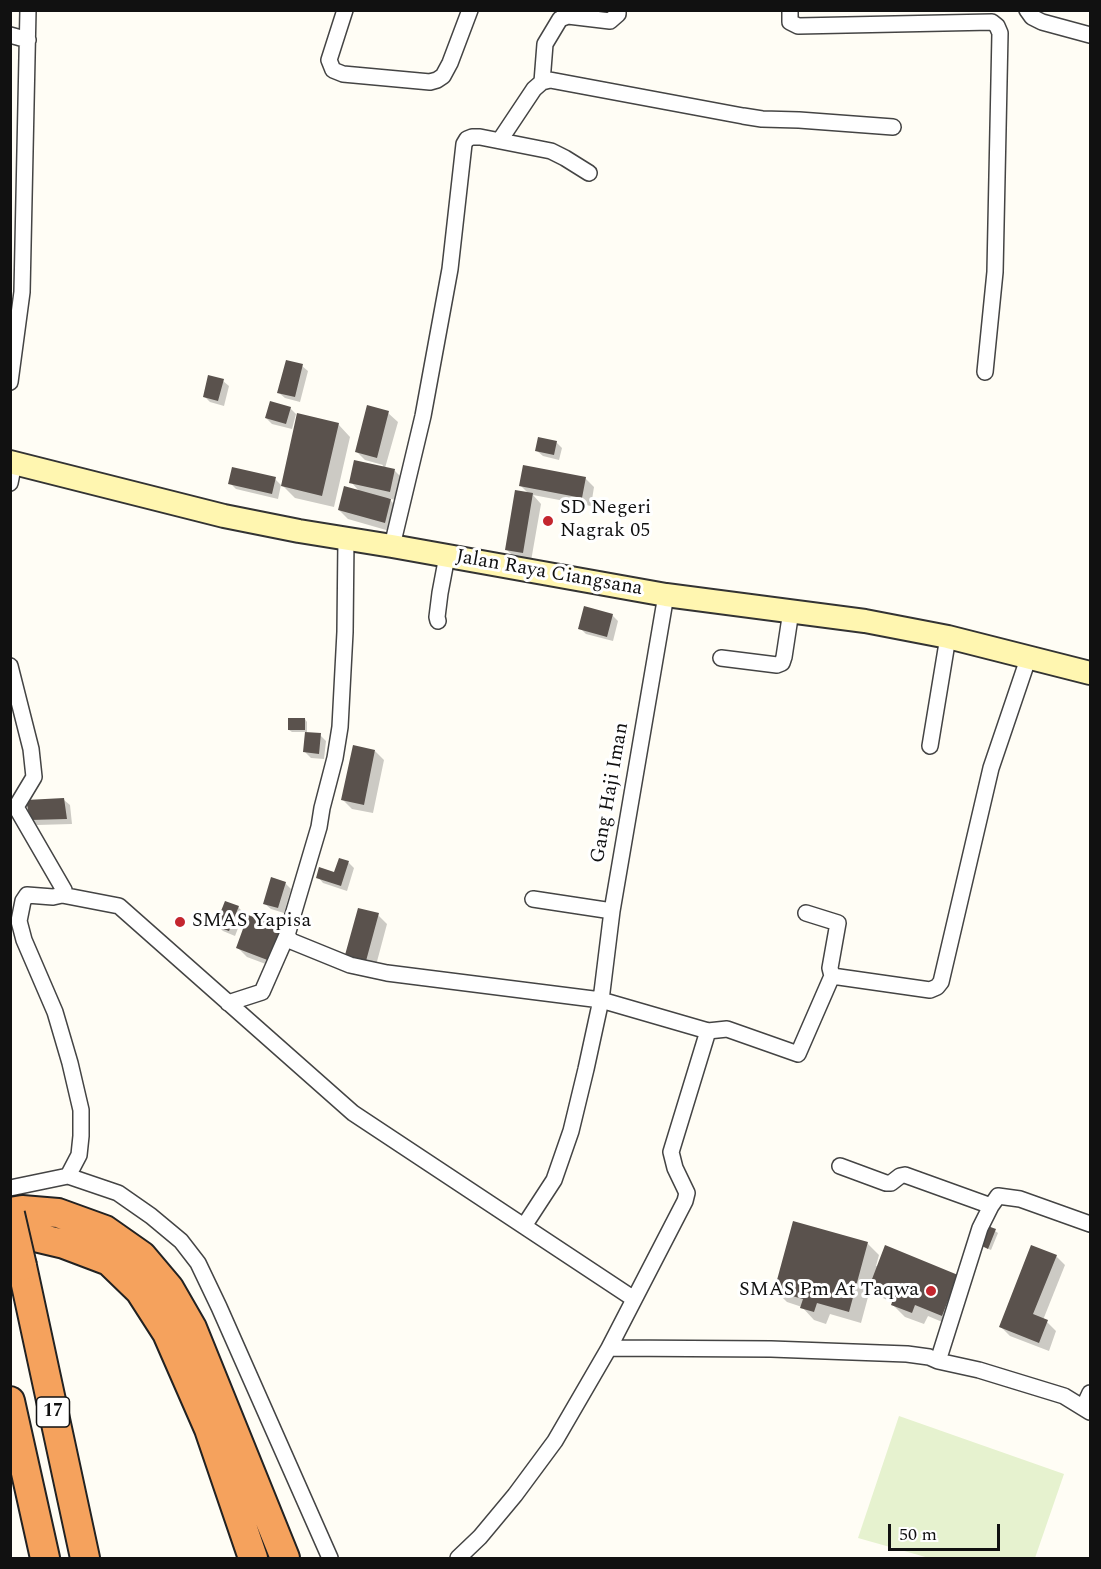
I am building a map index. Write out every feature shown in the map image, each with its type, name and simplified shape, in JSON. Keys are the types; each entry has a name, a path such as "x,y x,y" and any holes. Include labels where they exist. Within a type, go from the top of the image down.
{"highway":[{"path":"10,1213 22,1210 58,1213 105,1230 142,1256 169,1288 192,1328 285,1558"},
{"name":"17","path":"10,1213 85,1558"},
{"path":"10,1236 26,1236 64,1244 109,1261 140,1291 167,1333 204,1419 253,1558"},
{"name":"17","path":"10,1401 45,1558"},
{"path":"10,1425 33,1558"}],"main road":[{"name":"Jalan Raya Ciangsana","path":"12,470 225,516 346,539 666,595 865,621 948,637 1090,673"}],"street":[{"path":"10,382 22,292 28,10"},
{"path":"345,10 329,60 333,70 343,74 430,82 443,76 470,10"},
{"path":"542,82 545,44 560,20 568,16 610,21 618,14 618,10"},
{"path":"790,10 790,22 798,26 992,22 997,26 1000,33 995,272 985,372"},
{"path":"1027,10 1032,17 1042,22 1090,35"},
{"path":"10,35 28,40"},
{"path":"500,140 534,89 542,82 550,80 743,116 893,127"},
{"path":"392,546 423,416 450,269 464,144 471,137 480,137 551,151 590,173"},
{"path":"228,1003 262,993 287,935 319,827 335,758 339,727 345,632 346,539"},
{"path":"438,621 440,593 447,556"},
{"name":"Gang Haji Iman","path":"524,1226 554,1180 571,1131 601,1000 612,911 666,595"},
{"path":"721,658 777,665 782,663 791,611"},
{"path":"930,746 948,637"},
{"path":"832,976 930,990 941,982 991,768 1029,657"},
{"path":"10,666 31,749 34,777 13,807 64,891 62,895"},
{"path":"68,1176 79,1155 81,1110 55,1012 24,940 19,921 23,901 27,895 53,897 62,895 118,906 352,1113 634,1299"},
{"path":"533,899 612,911"},
{"path":"287,935 291,941 350,965 387,973 601,1000 708,1031 727,1029 798,1054 832,976 831,968 838,923 806,913"},
{"path":"458,1558 480,1537 515,1495 555,1441 609,1348 687,1197 671,1152 708,1031"},
{"path":"840,1166 886,1183 891,1183 905,1175 991,1206"},
{"path":"10,1188 68,1176 118,1193 181,1241 198,1263 330,1558"},
{"path":"938,1361 980,1228 998,1196 1020,1199 1090,1224"},
{"path":"609,1348 771,1349 897,1353 928,1357 979,1370 1088,1404"}],"green space":[{"path":"899,1416 1064,1474 1035,1558 929,1558 858,1538"}],"building":[{"path":"286,360 303,364 295,397 277,393"},
{"path":"208,375 224,379 218,401 203,397"},
{"path":"270,401 291,407 286,424 265,418"},
{"path":"367,405 389,411 377,458 355,452"},
{"path":"297,413 339,423 322,496 281,486"},
{"path":"538,437 557,441 554,455 535,451"},
{"path":"354,460 395,469 390,492 349,483"},
{"path":"523,465 586,477 582,498 519,486"},
{"path":"232,467 276,477 272,494 228,484"},
{"path":"344,486 391,499 385,523 338,510"},
{"path":"515,490 533,493 523,553 505,550"},
{"path":"584,606 613,614 607,637 578,629"},
{"path":"288,718 305,718 305,730 288,730"},
{"path":"305,732 321,733 319,754 303,752"},
{"path":"353,745 375,750 364,805 341,800"},
{"path":"64,798 67,819 30,820 26,800"},
{"path":"339,858 349,861 341,886 316,878 319,867 334,872"},
{"path":"271,877 286,882 278,908 263,904"},
{"path":"225,901 239,906 229,931 215,926"},
{"path":"358,908 379,913 366,961 345,955"},
{"path":"248,915 282,927 270,961 236,948"},
{"path":"793,1221 868,1242 849,1312 817,1303 814,1312 800,1308 803,1299 774,1291"},
{"path":"985,1225 996,1229 988,1249 978,1244"},
{"path":"885,1245 958,1275 942,1316 915,1305 912,1313 891,1305 894,1297 869,1287"},
{"path":"1031,1245 1057,1255 1033,1314 1048,1320 1039,1343 999,1327"}],"place":[{"name":"SD Negeri Nagrak 05","path":"548,521"},
{"name":"SMAS Yapisa","path":"180,922"},
{"name":"SMAS Pm At Taqwa","path":"931,1291"}]}
